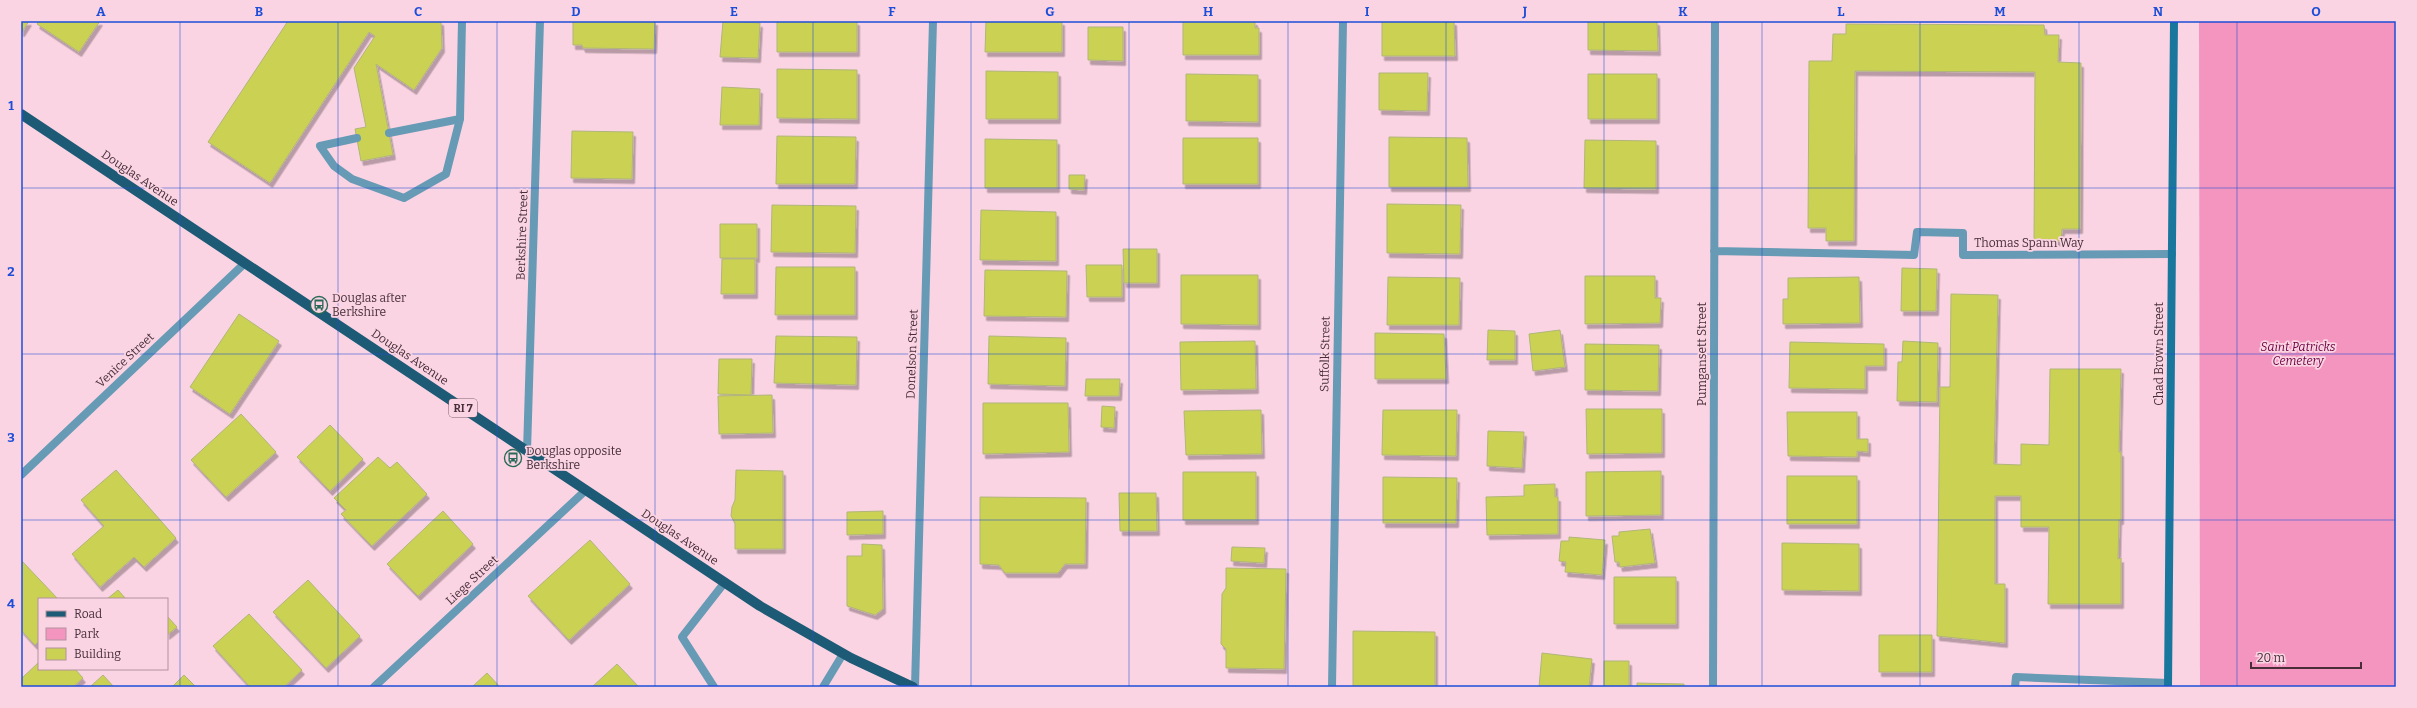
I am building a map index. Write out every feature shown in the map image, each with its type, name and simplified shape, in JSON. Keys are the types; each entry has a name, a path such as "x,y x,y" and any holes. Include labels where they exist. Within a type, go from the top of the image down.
{"main road":[{"name":"Douglas Avenue","path":"21,114 783,620 844,654 914,687"}],"street":[{"path":"357,138 320,146 334,166 352,179 404,198 446,174 460,119 462,21"},
{"name":"Berkshire Street","path":"527,451 540,21"},
{"name":"Donelson Street","path":"914,687 933,21"},
{"name":"Suffolk Street","path":"1332,687 1343,21"},
{"name":"Pumgansett Street","path":"1713,687 1715,21"},
{"name":"Chad Brown Street","path":"2168,685 2174,21"},
{"path":"389,133 460,119"},
{"name":"Thomas Spann Way","path":"1714,251 1914,255 1917,232 1963,233 1963,255 2172,254"},
{"name":"Venice Street","path":"21,475 245,263"},
{"name":"Liege Street","path":"374,687 586,490"},
{"path":"714,687 682,637 725,582"},
{"path":"823,687 844,654"},
{"path":"2015,687 2016,677 2168,685"}],"green space":[{"name":"Saint Patricks Cemetery","path":"2199,21 2396,21 2396,687 2200,687"}],"building":[{"path":"21,21 29,21 22,32 21,32"},
{"path":"39,21 100,21 79,52 37,24"},
{"path":"288,21 441,21 442,48 414,90 376,64 393,155 361,161 355,129 366,127 354,68 375,36 369,32 270,183 208,142"},
{"path":"573,21 655,21 654,49 583,48 582,45 573,45"},
{"path":"723,21 760,23 758,58 720,57"},
{"path":"777,21 857,21 857,52 777,52"},
{"path":"986,21 1062,21 1062,52 985,52"},
{"path":"1183,21 1255,21 1255,28 1259,28 1259,55 1183,55"},
{"path":"1382,21 1454,21 1455,56 1382,56"},
{"path":"1588,21 1657,21 1658,51 1588,50"},
{"path":"1846,24 2044,25 2045,35 2059,35 2058,62 2081,63 2080,229 2062,229 2061,241 2034,241 2035,72 1855,71 1854,241 1826,241 1826,228 1808,228 1809,61 1832,61 1833,34 1846,34"},
{"path":"1088,27 1123,27 1123,61 1088,60"},
{"path":"777,69 857,70 857,119 777,118"},
{"path":"986,71 1058,72 1058,119 986,119"},
{"path":"1379,73 1428,73 1427,111 1379,110"},
{"path":"1186,74 1258,75 1258,122 1186,121"},
{"path":"1588,74 1657,74 1657,119 1588,119"},
{"path":"722,87 760,89 759,125 720,125"},
{"path":"572,131 633,132 632,179 571,178"},
{"path":"777,136 856,137 855,184 776,184"},
{"path":"1389,137 1467,138 1468,187 1389,187"},
{"path":"1183,138 1258,138 1258,184 1183,184"},
{"path":"985,139 1057,140 1057,188 985,188"},
{"path":"1585,140 1656,141 1656,189 1584,188"},
{"path":"1069,175 1085,175 1084,190 1069,189"},
{"path":"1387,204 1461,205 1460,254 1387,253"},
{"path":"772,205 856,206 855,253 771,252"},
{"path":"981,210 1056,212 1056,261 980,260"},
{"path":"720,224 757,224 757,258 720,258"},
{"path":"1123,249 1157,249 1157,283 1124,283"},
{"path":"722,259 755,259 755,294 721,294"},
{"path":"1086,265 1122,265 1122,297 1087,297"},
{"path":"776,267 855,267 855,315 775,315"},
{"path":"1902,268 1937,269 1936,311 1901,311"},
{"path":"985,270 1067,271 1066,317 984,316"},
{"path":"1181,275 1258,275 1258,325 1181,324"},
{"path":"1585,276 1655,276 1655,298 1661,298 1660,323 1585,324"},
{"path":"1388,277 1460,278 1459,325 1387,325"},
{"path":"1859,277 1860,323 1783,324 1783,299 1788,299 1788,278"},
{"path":"1951,294 1998,295 1994,464 2021,465 2021,444 2049,445 2050,369 2121,369 2119,452 2121,452 2121,520 2119,520 2118,559 2121,558 2121,604 2048,604 2049,527 2021,527 2021,496 1995,496 1995,584 2005,584 2005,643 1937,636 1940,387 1950,387"},
{"path":"239,314 279,341 230,414 190,387"},
{"path":"1488,330 1515,331 1515,360 1487,360"},
{"path":"1560,330 1565,367 1533,371 1529,334"},
{"path":"1375,333 1444,334 1446,379 1375,379"},
{"path":"776,336 857,337 856,385 774,383"},
{"path":"989,336 1066,338 1065,386 988,384"},
{"path":"1255,341 1256,389 1181,390 1180,342"},
{"path":"1903,341 1938,343 1937,402 1897,401 1898,362 1902,362"},
{"path":"1790,342 1884,344 1884,366 1865,366 1865,389 1789,388"},
{"path":"1585,344 1659,345 1658,391 1585,390"},
{"path":"719,359 752,359 751,395 718,394"},
{"path":"1086,379 1120,379 1119,396 1085,396"},
{"path":"772,395 773,433 719,434 718,396"},
{"path":"983,403 1068,403 1069,452 983,454"},
{"path":"1102,406 1115,407 1114,428 1101,427"},
{"path":"1586,409 1662,409 1662,453 1587,454"},
{"path":"1261,410 1262,454 1186,455 1184,411"},
{"path":"1383,410 1457,410 1456,456 1382,455"},
{"path":"1787,412 1857,412 1857,439 1868,439 1868,452 1857,451 1857,457 1788,456"},
{"path":"241,414 276,452 226,497 191,460"},
{"path":"330,425 363,459 330,491 297,457"},
{"path":"1488,431 1524,432 1522,468 1487,466"},
{"path":"378,457 390,468 397,462 427,494 372,546 341,514 346,510 334,498"},
{"path":"116,470 176,538 144,567 134,557 100,587 72,554 104,526 81,500"},
{"path":"736,470 783,471 783,549 735,549 735,523 731,516 732,507 735,500"},
{"path":"1661,471 1661,515 1586,516 1586,472"},
{"path":"1183,472 1256,472 1256,520 1183,520"},
{"path":"1787,476 1857,476 1857,524 1787,524"},
{"path":"1383,477 1457,478 1456,523 1383,523"},
{"path":"1555,484 1555,497 1558,497 1558,534 1487,535 1486,497 1524,496 1524,485"},
{"path":"1119,493 1156,493 1157,531 1120,531"},
{"path":"980,497 1086,498 1085,564 1065,564 1058,573 1005,573 999,565 980,564"},
{"path":"443,511 473,544 418,596 387,564"},
{"path":"883,511 883,534 847,535 847,512"},
{"path":"1650,529 1655,563 1620,567 1619,562 1615,562 1612,536 1619,536 1619,532"},
{"path":"1569,537 1605,540 1602,575 1565,572 1566,562 1559,561 1561,541 1569,541"},
{"path":"590,540 630,584 569,640 528,596"},
{"path":"1782,543 1859,544 1859,591 1782,590"},
{"path":"862,544 882,545 883,609 875,615 847,606 847,556 862,556"},
{"path":"1232,547 1265,548 1264,563 1231,561"},
{"path":"21,560 57,598 38,598 38,642 35,645 21,630"},
{"path":"1226,568 1286,569 1284,669 1226,668 1226,649 1221,644 1222,594 1226,588"},
{"path":"1614,577 1676,577 1676,624 1614,624"},
{"path":"308,580 360,636 326,668 273,612"},
{"path":"118,590 125,598 108,598"},
{"path":"249,614 302,670 284,687 250,687 213,646"},
{"path":"168,617 177,627 168,634"},
{"path":"1353,631 1435,632 1435,687 1353,687"},
{"path":"1879,635 1932,635 1932,672 1879,672"},
{"path":"1542,653 1592,659 1589,687 1539,687"},
{"path":"1604,661 1629,661 1629,687 1604,687"},
{"path":"38,663 38,670 76,670 83,678 73,687 21,687 21,679"},
{"path":"617,664 639,687 592,687"},
{"path":"487,673 500,687 472,687"},
{"path":"103,675 114,687 90,687"},
{"path":"184,675 196,687 172,687"},
{"path":"1637,683 1684,684 1684,687 1637,687"}],"place":[{"name":"Douglas after Berkshire","path":"319,305"},
{"name":"Douglas opposite Berkshire","path":"513,458"}]}
